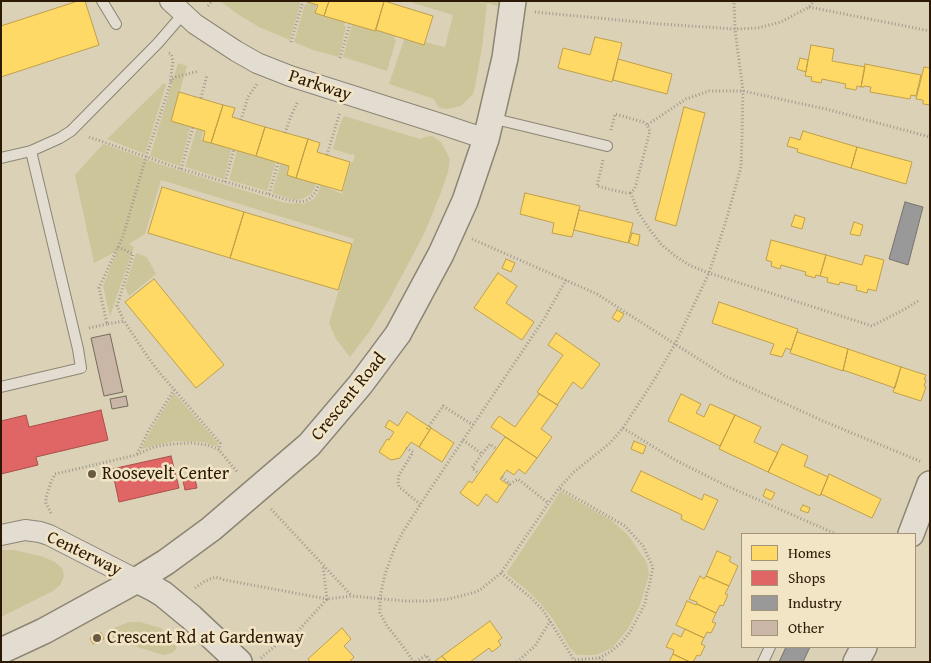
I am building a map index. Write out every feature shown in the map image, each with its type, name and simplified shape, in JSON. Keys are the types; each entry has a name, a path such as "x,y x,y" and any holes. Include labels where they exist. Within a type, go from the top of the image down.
{"street":[{"name":"Crescent Road","path":"1,651 44,631 137,580 166,562 211,529 310,445 360,385 398,334 441,254 465,201 489,129 505,58 512,5"},
{"name":"Parkway","path":"177,8 246,58 269,68 444,125 489,129"},
{"path":"911,533 930,484"},
{"name":"Centerway","path":"1,534 25,530 49,535 137,580"},
{"path":"137,580 163,594 191,618 250,660"}],"lane":[{"path":"102,1 116,24"},
{"path":"1,158 31,151 71,131 158,43 177,8"},
{"path":"489,129 607,146"},
{"path":"1,387 81,368 31,151"},
{"path":"763,662 770,648"}],"path":[{"path":"208,6 212,1"},
{"path":"291,42 302,1"},
{"path":"195,588 205,581 216,577 327,599 352,596 427,601 449,599 476,592 501,573 559,488 574,472 610,443 623,428 675,344 709,273 741,167 742,91 734,1"},
{"path":"512,5 660,24 735,29 758,28 781,22 809,7 814,1"},
{"path":"809,7 930,32"},
{"path":"340,58 350,24"},
{"path":"170,85 171,54"},
{"path":"241,120 248,97 269,68"},
{"path":"108,324 99,288 123,236 146,157 172,79 199,71"},
{"path":"200,98 207,75"},
{"path":"285,133 290,116 308,82"},
{"path":"918,301 872,326 709,273 691,266 661,244 638,212 631,193 636,188 650,131 647,125 686,99 709,91 742,91 826,109 930,137"},
{"path":"180,169 193,127"},
{"path":"327,155 334,133"},
{"path":"103,142 180,169 288,200 301,202 308,200 315,194 319,184"},
{"path":"225,182 234,149"},
{"path":"269,194 278,163"},
{"path":"452,230 597,294 725,376 823,421 930,465"},
{"path":"118,247 133,254 117,306 124,321 147,356 220,443 219,450"},
{"path":"431,662 426,655 415,662 387,626 380,613 380,598 385,574 395,547 420,504 544,319 566,280"},
{"path":"89,328 124,321"},
{"path":"136,455 174,390"},
{"path":"427,429 443,406 473,425"},
{"path":"623,428 675,460 727,486 834,533"},
{"path":"463,440 482,454"},
{"path":"45,515 53,517 46,503 46,496 55,474 136,455 154,447 191,443 208,445 219,450 238,473"},
{"path":"477,472 472,468 482,454 490,444 495,448"},
{"path":"406,448 413,452 399,475 398,481 400,487 420,504"},
{"path":"502,477 510,484 518,479 548,503"},
{"path":"501,573 530,596 550,621 574,661 599,658 621,643 630,632 645,604 653,567 643,546 625,526 559,488"},
{"path":"265,503 352,596"},
{"path":"250,660 298,631 327,599 323,566"},
{"path":"517,662 535,646 550,621"},
{"path":"599,658 606,662"}],"shaded area":[{"path":"220,1 299,1 300,4 290,40 259,27"},
{"path":"308,1 317,2 315,11 346,20 339,57 313,50 294,42 305,4 307,5"},
{"path":"413,1 475,1 486,4 480,1 513,1 512,10 487,3 475,87 473,94 461,106 447,109 439,108 434,99 389,84 405,37 445,47 453,15 413,3"},
{"path":"353,22 395,35 394,39 396,40 387,71 343,57"},
{"path":"178,63 187,66 172,118 191,125 180,166 150,156"},
{"path":"164,83 166,85 145,154 107,139"},
{"path":"344,116 420,139 432,136 441,142 450,159 448,172 424,234 389,300 369,332 350,357 336,339 329,323 354,239 161,180 145,234 129,244 134,247 110,316 103,286 117,251 94,263 75,175 103,144 165,166 286,203 304,204 314,199 321,185 342,194 351,162 353,162 355,155 333,149"},
{"path":"197,127 204,129 201,139 232,147 224,179 185,167"},
{"path":"237,150 276,161 267,191 229,180"},
{"path":"281,162 289,165 286,173 316,183 311,194 302,199 295,200 272,193"},
{"path":"136,253 147,257 156,274 129,296 125,287"},
{"path":"174,393 217,442 218,447 204,442 175,441 141,449"},
{"path":"560,491 611,520 628,535 647,563 649,575 640,605 628,629 612,648 596,655 577,655 570,648 541,604 507,574"},
{"path":"1,550 14,550 41,556 55,562 62,568 64,576 60,585 53,591 1,617"},
{"path":"129,622 140,622 161,628 177,647 176,649 172,653 163,655 115,640 109,630"}],"building: Homes":[{"path":"78,1 85,1 99,45 1,77 1,26"},
{"path":"304,1 329,1 324,16 315,13 318,5"},
{"path":"329,1 384,2 375,31 324,16"},
{"path":"384,1 433,16 424,45 376,30"},
{"path":"595,37 622,43 612,82 558,68 563,48 590,55"},
{"path":"811,45 834,49 832,61 865,67 861,87 857,86 856,90 845,88 846,84 822,79 821,83 811,81 812,77 805,76"},
{"path":"800,58 808,60 806,72 797,69"},
{"path":"618,59 672,74 667,94 613,80"},
{"path":"865,64 921,75 916,96 911,95 910,99 870,92 871,87 861,87"},
{"path":"924,67 930,68 930,105 923,104 923,100 916,99"},
{"path":"179,92 223,105 211,143 203,141 205,131 171,121"},
{"path":"223,105 235,108 232,117 265,127 256,156 211,143"},
{"path":"684,107 705,113 676,226 655,220"},
{"path":"265,127 308,139 296,178 287,175 289,166 256,156"},
{"path":"803,131 857,147 851,168 797,152 798,149 787,146 790,137 800,140"},
{"path":"308,139 320,143 317,152 350,162 342,191 296,178"},
{"path":"857,147 912,162 906,184 851,168"},
{"path":"162,187 244,212 230,258 148,233"},
{"path":"525,193 580,206 572,237 552,233 554,223 520,214"},
{"path":"579,210 633,223 628,243 574,230"},
{"path":"244,212 352,244 338,290 230,258"},
{"path":"795,215 805,218 802,229 791,226"},
{"path":"854,222 863,225 860,236 850,234"},
{"path":"632,233 640,235 638,246 629,243"},
{"path":"771,240 826,255 820,276 816,275 815,278 805,275 806,272 781,265 780,269 771,266 772,262 766,260"},
{"path":"826,255 862,265 865,255 884,260 876,291 868,289 867,293 856,290 857,286 840,282 839,285 827,282 828,278 820,276"},
{"path":"506,259 515,263 511,272 502,268"},
{"path":"498,273 517,286 506,303 534,322 522,340 474,308"},
{"path":"154,279 224,365 196,388 125,302"},
{"path":"719,302 798,329 791,350 786,348 782,357 770,354 774,344 712,323"},
{"path":"617,310 624,314 619,322 612,318"},
{"path":"797,332 848,349 843,371 790,353"},
{"path":"556,333 600,364 582,389 573,382 557,405 537,392 563,355 548,345"},
{"path":"848,349 901,367 895,388 843,370"},
{"path":"901,367 926,375 924,386 926,387 921,401 893,392"},
{"path":"539,394 558,405 541,429 552,437 537,458 491,427 499,416 515,427"},
{"path":"681,394 701,404 696,413 704,417 710,404 735,415 720,446 668,421"},
{"path":"407,412 431,428 419,447 411,442 400,458 391,460 379,452 394,432 385,427 389,420 398,426"},
{"path":"735,415 761,427 754,442 778,453 768,472 719,449"},
{"path":"431,428 454,443 442,462 419,447"},
{"path":"505,437 537,458 525,474 519,469 514,475 507,470 500,479 509,485 497,503 486,494 478,506 460,493 469,481 472,483"},
{"path":"634,441 646,446 643,454 631,449"},
{"path":"782,444 808,456 804,466 828,477 820,496 768,472"},
{"path":"641,471 702,500 704,494 718,500 704,530 681,519 682,515 631,491"},
{"path":"829,474 881,499 872,518 821,494"},
{"path":"766,489 775,493 771,500 763,496"},
{"path":"803,505 810,508 808,513 800,510"},
{"path":"717,551 731,557 729,561 738,566 729,586 706,576"},
{"path":"700,576 704,579 706,576 729,586 725,594 728,595 723,606 720,605 716,613 689,599"},
{"path":"687,601 716,613 712,622 716,623 711,633 707,632 704,638 676,625"},
{"path":"490,621 502,638 498,641 501,645 492,652 489,648 470,662 447,662 442,656"},
{"path":"342,628 351,639 344,646 354,657 349,662 310,662 308,659"},
{"path":"685,629 704,638 701,644 705,646 700,656 697,655 693,662 673,654 674,650 666,647 673,633 681,637"},
{"name":"Crescent Rd at Gardenway","path":"101,633 104,639 93,644 90,638"},
{"path":"673,654 690,662 669,662"},
{"path":"442,656 447,662 434,662"}],"building: Shops":[{"path":"101,410 108,440 36,457 38,465 1,474 1,421 26,415 29,427"},
{"path":"171,456 179,488 119,502 112,469"},
{"path":"194,474 197,488 185,490 182,476"}],"building: Industry":[{"path":"905,202 923,207 908,265 889,259"},
{"path":"786,648 810,648 803,662 779,662"}],"building: Other":[{"path":"110,334 123,392 104,396 91,338"},
{"path":"126,396 128,406 112,409 110,399"}],"place":[{"name":"Roosevelt Center","path":"92,474"},
{"name":"Crescent Rd at Gardenway","path":"97,638"}]}
